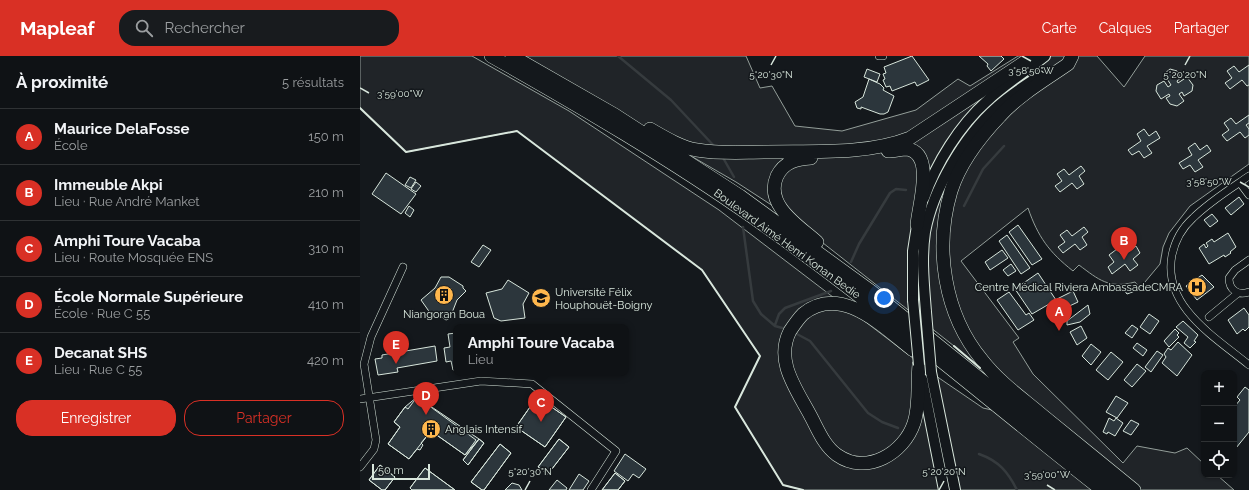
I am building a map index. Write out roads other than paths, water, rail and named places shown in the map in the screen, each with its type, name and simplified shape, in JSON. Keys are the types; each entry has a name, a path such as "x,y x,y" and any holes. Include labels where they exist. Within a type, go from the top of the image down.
{"highway":[{"name":"Boulevard Aimé Henri Konan Bedie","path":"491,56 738,201 872,292 1118,490"},
{"name":"Boulevard Aimé Henri Konan Bedie","path":"512,56 615,115 722,185 756,220 860,296 1102,490"},
{"path":"615,115 636,121 688,147 714,152 824,151 878,147 895,144 910,138 1034,56"},
{"path":"1072,56 1068,64 1001,114 976,144 961,170 952,191 945,218 942,247 944,266 949,295 961,328 982,361 1010,389 1134,490"},
{"path":"872,292 788,218 780,206 775,194 775,181 778,174 787,164 797,159 907,149 914,153 923,166 924,180 917,225"},
{"path":"919,365 914,422 902,445 883,459 859,463 847,460 829,448 789,376 784,354 791,330 800,316 808,310 822,304 838,304 853,307 867,315 977,398 998,408"}],"main road":[{"path":"944,490 919,365 914,300 913,251 917,225 925,196 935,175 953,142 971,118 987,101 1045,56"},
{"path":"955,490 931,372 923,277 925,233 938,191 953,162 981,124 996,107 1020,88 1069,56"}],"street":[{"path":"1249,176 1198,213 1186,225 1173,250 1171,264 1172,279 1183,306 1195,320 1249,365"},
{"path":"1240,183 1249,195"},
{"path":"1238,293 1231,288 1229,278 1231,273 1248,264"},
{"path":"361,463 374,449 376,440 364,364 371,337 403,267"},
{"path":"1209,317 1238,293 1249,292"},
{"path":"360,399 481,381 532,384 616,451 591,490"}],"waterway":[{"path":"618,56 671,100 715,147"},
{"path":"964,206 983,169 1004,146"},
{"path":"722,156 734,177"},
{"path":"851,262 859,244 890,193 896,189 906,190"},
{"path":"743,227 753,301 761,314 775,326 786,329"},
{"path":"775,325 779,314 785,308 831,291"},
{"path":"795,333 810,341 868,413 882,422 898,428"},
{"path":"979,454 992,460 1002,468 1017,490"}],"place":[{"name":"Immeuble Akpi","path":"1124,260"},
{"name":"Centre Médical Riviera AmbassadeCMRA","path":"1197,287"},
{"name":"Niangoran Boua","path":"444,295"},
{"name":"Université Félix Houphouët-Boigny","path":"541,298"},
{"name":"Maurice DelaFosse","path":"1059,331"},
{"name":"Decanat SHS","path":"396,364"},
{"name":"École Normale Supérieure","path":"426,415"},
{"name":"Amphi Toure Vacaba","path":"541,422"},
{"name":"Anglais Intensif","path":"431,429"}]}
